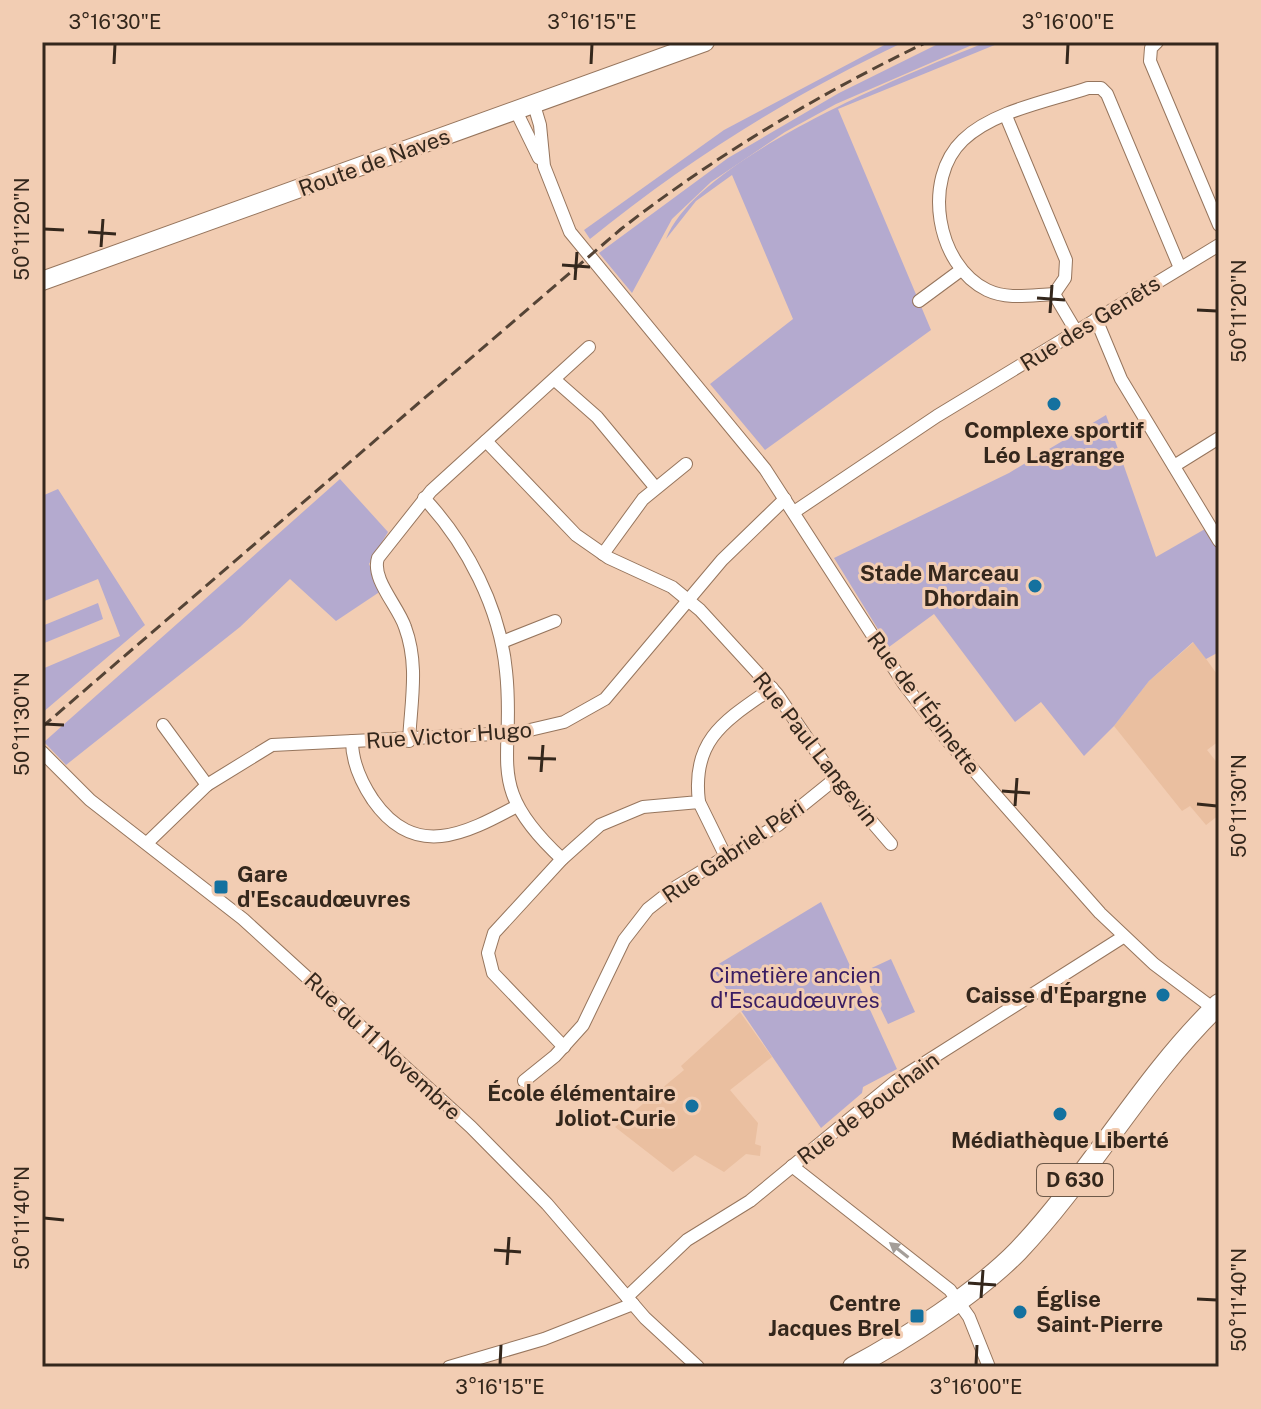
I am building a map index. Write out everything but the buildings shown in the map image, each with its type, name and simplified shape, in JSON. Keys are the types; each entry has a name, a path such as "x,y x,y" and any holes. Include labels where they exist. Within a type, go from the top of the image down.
{"main road":[{"name":"Route de Naves","path":"42,281 705,42"},
{"name":"D 630","path":"853,1367 985,1282 1021,1247 1178,1047 1216,1007"}],"street":[{"path":"1157,42 1150,52 1151,66 1219,225"},
{"path":"1054,294 1001,295 981,287 961,270 941,218 942,173 954,150 969,134 1006,116 1093,87 1107,94 1180,268"},
{"name":"Rue de l'Épinette","path":"525,108 567,227 758,460 886,658 941,733 1123,937 1216,1007"},
{"name":"Rue de l'Épinette","path":"525,108 540,125 544,166"},
{"path":"1006,116 1066,260 1065,278 1054,294"},
{"name":"Rue des Genêts","path":"794,512 962,402 1219,245"},
{"path":"919,301 961,270"},
{"path":"1054,294 1076,331"},
{"path":"1096,319 1121,379 1219,541"},
{"path":"409,741 414,688 410,642 398,610 378,576 376,563 424,498 589,347"},
{"path":"555,380 597,417 655,487"},
{"path":"1174,466 1219,438"},
{"name":"Rue Paul Langevin","path":"486,441 511,464 568,528 603,554 664,583 689,600 772,688 835,779 891,844"},
{"path":"603,554 632,512 655,487 686,464"},
{"path":"424,498 457,537 493,613 502,642 507,684 506,770 517,806 534,833 562,859"},
{"name":"Rue Victor Hugo","path":"147,843 207,785 272,745 409,741 505,734 555,725 598,704 624,681 730,552 785,499"},
{"path":"502,642 555,621"},
{"path":"726,857 699,802 699,768 710,738 726,720 772,688"},
{"path":"163,725 207,785"},
{"path":"352,741 356,768 374,800 392,821 414,834 438,837 459,834 517,806"},
{"name":"Rue du 11 Novembre","path":"42,752 90,800 252,927 471,1127 547,1204 630,1300 698,1367"},
{"name":"Rue Gabriel Péri","path":"524,1081 564,1047 594,1008 624,940 640,916 669,892 778,825 835,779"},
{"path":"564,1047 503,986 490,966 488,953 497,928 562,859 593,831 617,816 643,807 699,802"},
{"name":"Rue de Bouchain","path":"630,1300 681,1245 750,1201 896,1081 1123,937"},
{"path":"792,1166 945,1285 969,1317 989,1367"},
{"path":"449,1367 544,1339 630,1300"}],"shaded area":[{"path":"1194,642 1219,677 1219,741 1207,750 1219,765 1219,815 1206,825 1190,806 1182,811 1114,726 1149,681"},
{"name":"École élémentaire Joliot-Curie","path":"740,1012 772,1057 730,1090 758,1123 755,1144 761,1146 760,1156 746,1154 724,1172 695,1155 673,1172 615,1127 684,1070 681,1066"}],"green space":[{"path":"890,42 904,42 821,84 741,131 626,210 590,239 584,230 724,130"},
{"path":"942,42 979,42 836,104 785,132 711,182 672,219 632,293 599,253 728,158 839,93"},
{"path":"987,42 1002,42 838,109 931,330 765,450 710,384 793,319 732,175 696,201 666,239 685,209 718,178 760,149 859,97"},
{"name":"Stade Marceau Dhordain","path":"1106,415 1156,557 1219,521 1219,652 1206,659 1193,642 1149,681 1114,726 1084,756 1041,702 1015,722 934,614 889,647 834,558 1009,473"},
{"path":"340,479 388,532 369,564 381,591 336,621 290,579 240,627 66,765 44,742"},
{"path":"58,489 145,625 42,713 42,669 120,636 98,579 42,602 42,496"},
{"path":"98,603 103,619 42,644 42,626"},
{"name":"Cimetière ancien d'Escaudœuvres","path":"821,902 897,1069 863,1087 862,1093 821,1128 712,968"},
{"path":"891,959 915,1012 888,1024 863,972"}],"railway":[{"path":"42,727 621,229 769,127 927,42"}],"place":[{"name":"Complexe sportif Léo Lagrange","path":"1054,404"},
{"name":"Stade Marceau Dhordain","path":"1035,586"},
{"name":"Gare d'Escaudœuvres","path":"221,887"},
{"name":"Caisse d'Épargne","path":"1163,995"},
{"name":"École élémentaire Joliot-Curie","path":"692,1106"},
{"name":"Médiathèque Liberté","path":"1060,1114"},
{"name":"Église Saint-Pierre","path":"1020,1312"},
{"name":"Centre Jacques Brel","path":"917,1316"}]}
